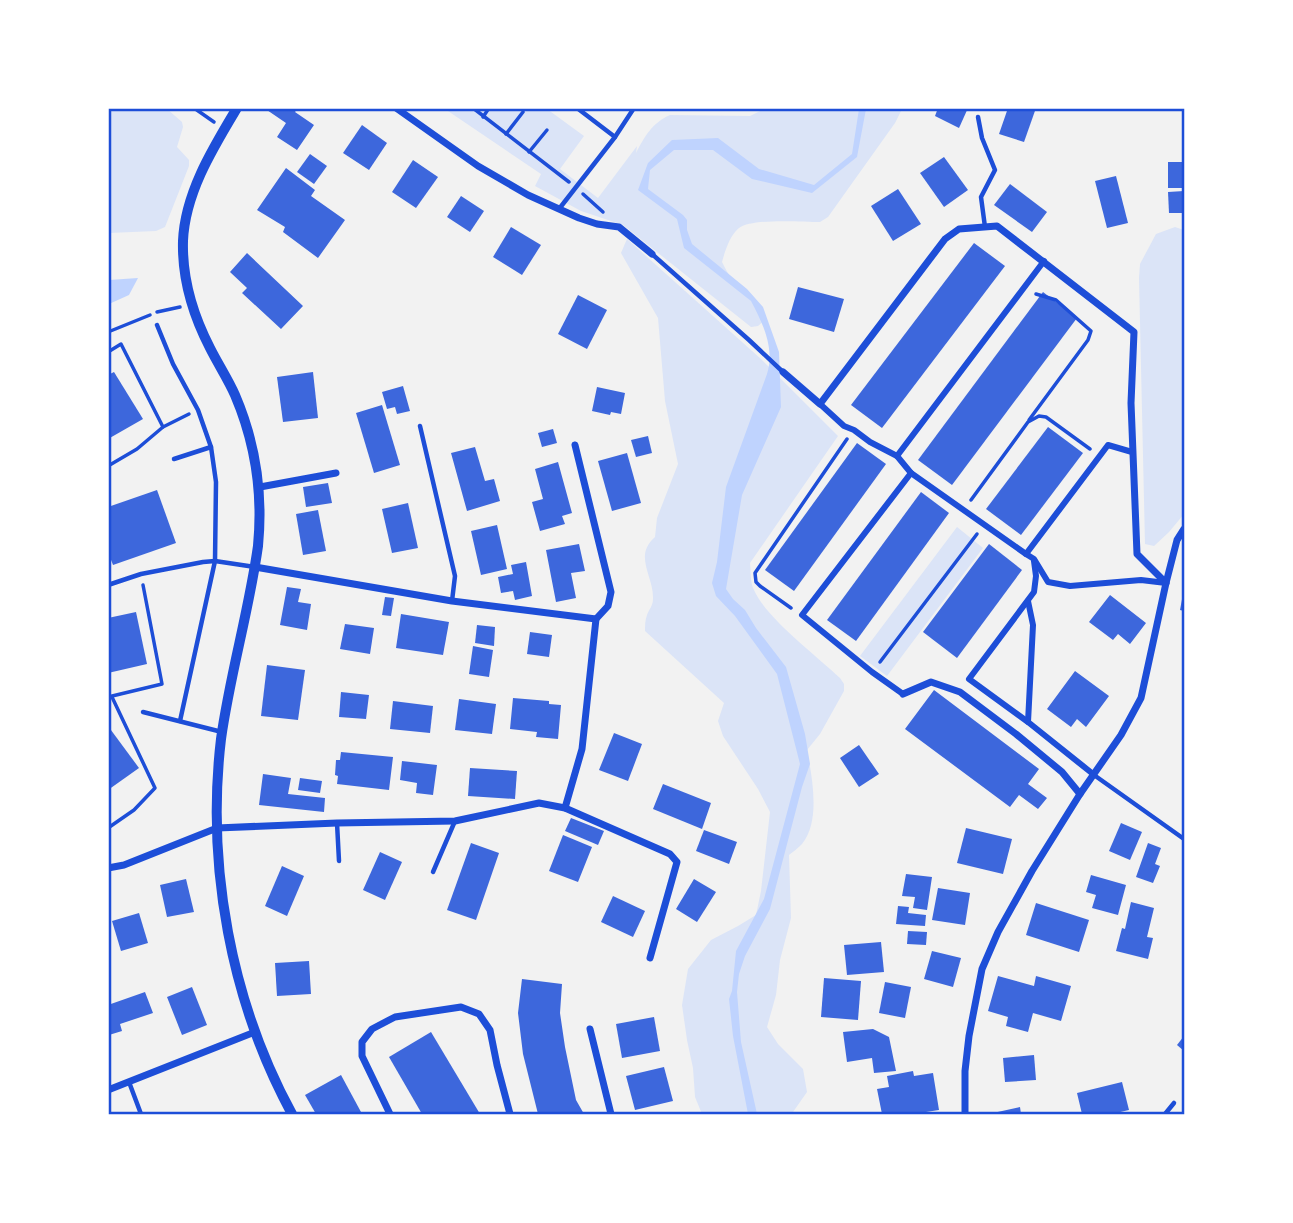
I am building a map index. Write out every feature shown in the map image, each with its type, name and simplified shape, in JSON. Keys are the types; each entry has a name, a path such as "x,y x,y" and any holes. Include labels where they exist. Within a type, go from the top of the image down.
{"street":[{"path":"237,108 206,162 191,198 183,239 184,267 188,289 202,331 233,391 249,433 260,487 260,524 255,567 222,732 218,782 218,856 225,915 239,979 255,1032 292,1115"},
{"path":"396,108 478,166 528,195 597,224 618,227 652,254"},
{"path":"820,404 945,239 959,229 997,226 1134,332 1131,403 1137,554 1166,583"},
{"path":"897,456 1044,261"},
{"path":"783,372 844,426 897,456 911,473 1034,559 1048,582 1070,586 1141,580 1166,583"},
{"path":"565,808 582,749 596,619 608,606 611,592 575,445"},
{"path":"1026,554 1108,445 1132,452"},
{"path":"260,487 336,473"},
{"path":"911,473 802,615 903,694 931,682 960,692 1062,772 1080,794"},
{"path":"965,1115 965,1071 969,1036 982,969 998,932 1032,871 1121,735 1140,698 1166,583 1178,540 1185,529"},
{"path":"960,692 1034,592 1034,559"},
{"path":"255,567 452,601 596,619"},
{"path":"1028,601 1033,625 1028,722"},
{"path":"969,679 1093,774"},
{"path":"108,868 136,860 217,828 455,821 539,803 565,808 670,854 677,862 650,958"},
{"path":"390,1115 362,1056 362,1042 372,1029 395,1017 461,1007 479,1014 491,1030 510,1115"},
{"path":"590,1029 611,1115"},
{"path":"108,1090 255,1032"}],"lane":[{"path":"577,108 615,137"},
{"path":"559,209 634,108"},
{"path":"978,117 982,138 995,170 981,197 985,228"},
{"path":"652,254 783,372"},
{"path":"157,325 198,410 211,447 216,482 215,561 180,721"},
{"path":"420,426 455,576 452,601"},
{"path":"174,460 211,447"},
{"path":"108,584 141,574 203,562 215,561 255,567"},
{"path":"143,712 222,732"},
{"path":"1093,774 1185,839"},
{"path":"433,872 455,821"},
{"path":"337,823 339,862"},
{"path":"129,1081 141,1115"},
{"path":"1165,1115 1174,1103"}],"path":[{"path":"194,108 224,130"},
{"path":"473,108 576,188 607,215 609,226"},
{"path":"483,117 489,108"},
{"path":"506,134 523,112"},
{"path":"529,152 547,130"},
{"path":"963,510 1088,340 1091,331 1056,300 1021,290"},
{"path":"108,352 121,344 163,427"},
{"path":"108,466 137,449 163,427 188,414"},
{"path":"1028,422 1040,416 1046,417 1099,457"},
{"path":"802,615 755,582 755,573 854,430"},
{"path":"872,672 984,524"},
{"path":"108,828 134,810 155,788 110,696 162,684 141,574"}],"shaded area":[{"path":"766,108 902,109 895,123 828,217 820,222 755,223 739,228 733,235 722,262 736,285 759,308 765,320 758,326 751,327 623,225 581,211 535,186 541,174 445,109 547,109 584,136 560,169 598,198 637,146 636,153 650,131 664,118 670,115 750,116"},
{"path":"108,109 167,109 182,122 177,147 189,160 189,166 165,227 156,231 109,233"},
{"path":"1175,227 1184,230 1184,514 1154,546 1145,544 1139,278 1140,264 1156,234"},
{"path":"627,239 761,359 838,436 750,563 752,584 760,601 780,624 844,684 844,691 820,734 807,750 814,798 812,823 802,844 789,855 791,918 767,1027 778,1044 803,1069 807,1092 793,1112 785,1114 702,1114 695,1097 682,1005 688,969 711,940 756,915 770,812 723,736 718,721 724,703 645,631 646,617 653,599 646,566 646,551 655,537 657,518 678,464 665,401 658,318 621,253"},
{"path":"957,527 983,548 887,676 860,656"}],"water":[{"path":"859,109 866,109 857,157 812,193 752,179 713,150 674,150 650,170 648,189 687,220 692,244 747,289 763,307 779,352 781,407 742,495 726,589 745,610 786,667 805,734 810,764 770,909 745,956 739,974 737,992 741,1042 757,1114 748,1114 729,999 736,951 764,899 800,764 777,674 735,616 716,596 712,583 726,487 767,374 769,346 751,301 684,248 677,219 638,190 648,163 672,140 718,138 759,169 814,185 852,154"},
{"path":"138,278 129,295 109,304 109,280"}],"building":[{"path":"264,108 298,108 295,112 314,125 297,150 277,137 286,123"},
{"path":"938,108 968,108 959,128 935,116"},
{"path":"1008,108 1036,108 1024,142 999,134"},
{"path":"362,125 387,143 369,170 343,153"},
{"path":"310,154 327,166 314,184 297,172"},
{"path":"944,157 968,190 944,207 920,173"},
{"path":"413,160 438,177 416,208 392,192"},
{"path":"1168,162 1184,162 1184,188 1168,188"},
{"path":"286,168 315,190 311,196 345,220 318,258 283,232 285,227 257,210"},
{"path":"1116,176 1128,223 1107,228 1095,181"},
{"path":"1010,184 1047,212 1032,232 994,205"},
{"path":"898,189 921,224 893,241 871,206"},
{"path":"1184,191 1184,213 1169,213 1168,192"},
{"path":"461,196 484,211 470,232 447,217"},
{"path":"511,227 541,245 522,275 493,257"},
{"path":"974,243 1005,266 882,428 851,405"},
{"path":"247,253 303,306 281,329 242,293 247,288 230,272"},
{"path":"798,287 844,299 834,332 789,319"},
{"path":"1043,292 1077,318 952,485 918,460"},
{"path":"578,295 607,310 587,349 558,334"},
{"path":"114,372 143,419 108,439 108,375"},
{"path":"313,372 318,418 283,422 277,377"},
{"path":"403,386 410,411 397,414 395,407 387,409 382,392"},
{"path":"597,387 625,393 621,414 611,412 610,415 592,411"},
{"path":"382,405 400,465 374,473 356,413"},
{"path":"1048,427 1083,453 1021,535 986,509"},
{"path":"553,429 557,443 542,447 538,433"},
{"path":"648,436 652,453 636,457 631,440"},
{"path":"857,443 886,464 794,591 765,570"},
{"path":"475,447 485,481 494,479 500,501 467,511 451,453"},
{"path":"627,453 641,503 612,511 598,461"},
{"path":"558,462 572,513 562,516 565,524 540,531 532,502 543,499 535,469"},
{"path":"328,483 332,503 306,507 303,487"},
{"path":"157,490 176,543 113,565 108,552 108,507"},
{"path":"921,492 949,513 856,641 827,620"},
{"path":"408,503 418,548 392,553 382,509"},
{"path":"318,510 326,551 303,555 296,514"},
{"path":"497,525 507,569 481,575 471,531"},
{"path":"579,544 585,571 571,573 576,598 556,602 546,550"},
{"path":"989,544 1022,570 957,658 923,632"},
{"path":"526,562 532,596 515,600 513,591 501,593 498,577 513,574 511,565"},
{"path":"287,587 301,589 298,602 311,604 307,630 280,625"},
{"path":"1184,594 1184,611 1180,610"},
{"path":"1110,595 1146,623 1130,644 1118,634 1113,640 1089,622"},
{"path":"385,597 394,598 391,616 382,615"},
{"path":"136,612 147,664 108,673 108,618"},
{"path":"401,614 449,622 443,655 396,648"},
{"path":"345,624 374,628 370,654 340,649"},
{"path":"477,625 495,627 494,646 475,643"},
{"path":"530,632 552,635 549,657 527,654"},
{"path":"473,646 493,650 489,677 469,674"},
{"path":"267,665 305,670 298,720 261,716"},
{"path":"1075,671 1109,696 1086,727 1077,719 1071,727 1047,709"},
{"path":"934,690 1039,769 1028,784 1047,798 1038,809 1019,795 1010,807 905,729"},
{"path":"341,692 369,695 366,719 339,717"},
{"path":"513,698 549,701 549,704 561,705 558,739 536,737 537,732 510,729"},
{"path":"459,699 496,704 492,734 455,730"},
{"path":"393,701 433,706 430,733 390,729"},
{"path":"108,726 139,768 108,790"},
{"path":"614,733 642,744 628,781 599,770"},
{"path":"859,745 879,774 859,787 840,758"},
{"path":"341,752 393,757 389,790 337,784 336,760 340,760"},
{"path":"402,761 437,765 433,795 416,793 417,783 400,780"},
{"path":"470,768 517,771 515,799 468,796"},
{"path":"263,774 291,778 288,794 325,798 324,812 259,805"},
{"path":"300,778 322,781 320,793 298,790"},
{"path":"663,784 711,803 702,829 653,809"},
{"path":"571,818 604,831 598,845 565,831"},
{"path":"1121,823 1142,832 1130,860 1109,851"},
{"path":"966,828 1012,839 1003,874 957,863"},
{"path":"704,830 737,842 729,864 696,851"},
{"path":"563,835 592,847 578,882 549,871"},
{"path":"471,843 499,853 476,920 447,910"},
{"path":"1148,843 1161,848 1155,864 1160,866 1153,883 1136,877"},
{"path":"380,852 402,862 385,900 363,890"},
{"path":"282,866 304,876 287,916 265,906"},
{"path":"906,874 932,877 927,910 913,908 915,897 902,896"},
{"path":"1091,875 1126,885 1118,915 1092,908 1096,895 1086,892"},
{"path":"186,879 194,912 167,917 160,885"},
{"path":"694,879 716,892 697,922 676,909"},
{"path":"938,888 970,893 965,925 932,920"},
{"path":"613,896 645,911 633,937 601,922"},
{"path":"1131,902 1154,908 1147,937 1153,938 1148,959 1116,951 1122,928 1125,929"},
{"path":"1036,903 1089,920 1079,952 1026,935"},
{"path":"898,906 909,907 908,913 926,915 925,926 896,924"},
{"path":"139,913 148,943 121,951 112,921"},
{"path":"908,931 927,932 926,945 907,944"},
{"path":"881,942 884,972 847,975 844,945"},
{"path":"932,951 961,958 953,987 924,979"},
{"path":"309,961 311,994 277,996 275,963"},
{"path":"998,976 1034,986 1036,976 1071,986 1061,1021 1033,1013 1028,1032 1006,1026 1008,1017 988,1011"},
{"path":"824,978 861,981 858,1020 821,1017"},
{"path":"522,979 562,984 560,1013 565,1047 576,1100 584,1114 538,1114 523,1054 518,1013"},
{"path":"885,982 911,987 905,1018 879,1013"},
{"path":"192,987 207,1025 182,1035 167,997"},
{"path":"145,992 153,1013 120,1024 122,1031 109,1035 108,1005"},
{"path":"654,1017 660,1051 622,1058 616,1024"},
{"path":"873,1029 889,1037 896,1071 874,1073 872,1058 847,1062 843,1032"},
{"path":"431,1032 480,1114 422,1114 389,1057"},
{"path":"1184,1036 1184,1051 1177,1045"},
{"path":"1034,1055 1036,1080 1005,1082 1003,1058"},
{"path":"664,1067 673,1101 635,1110 626,1076"},
{"path":"913,1071 914,1076 933,1073 939,1110 913,1114 882,1114 877,1089 889,1087 887,1076"},
{"path":"341,1075 361,1112 316,1114 305,1095"},
{"path":"1122,1082 1129,1110 1117,1114 1082,1114 1077,1093"},
{"path":"1020,1107 1021,1114 993,1114 993,1113"}]}
